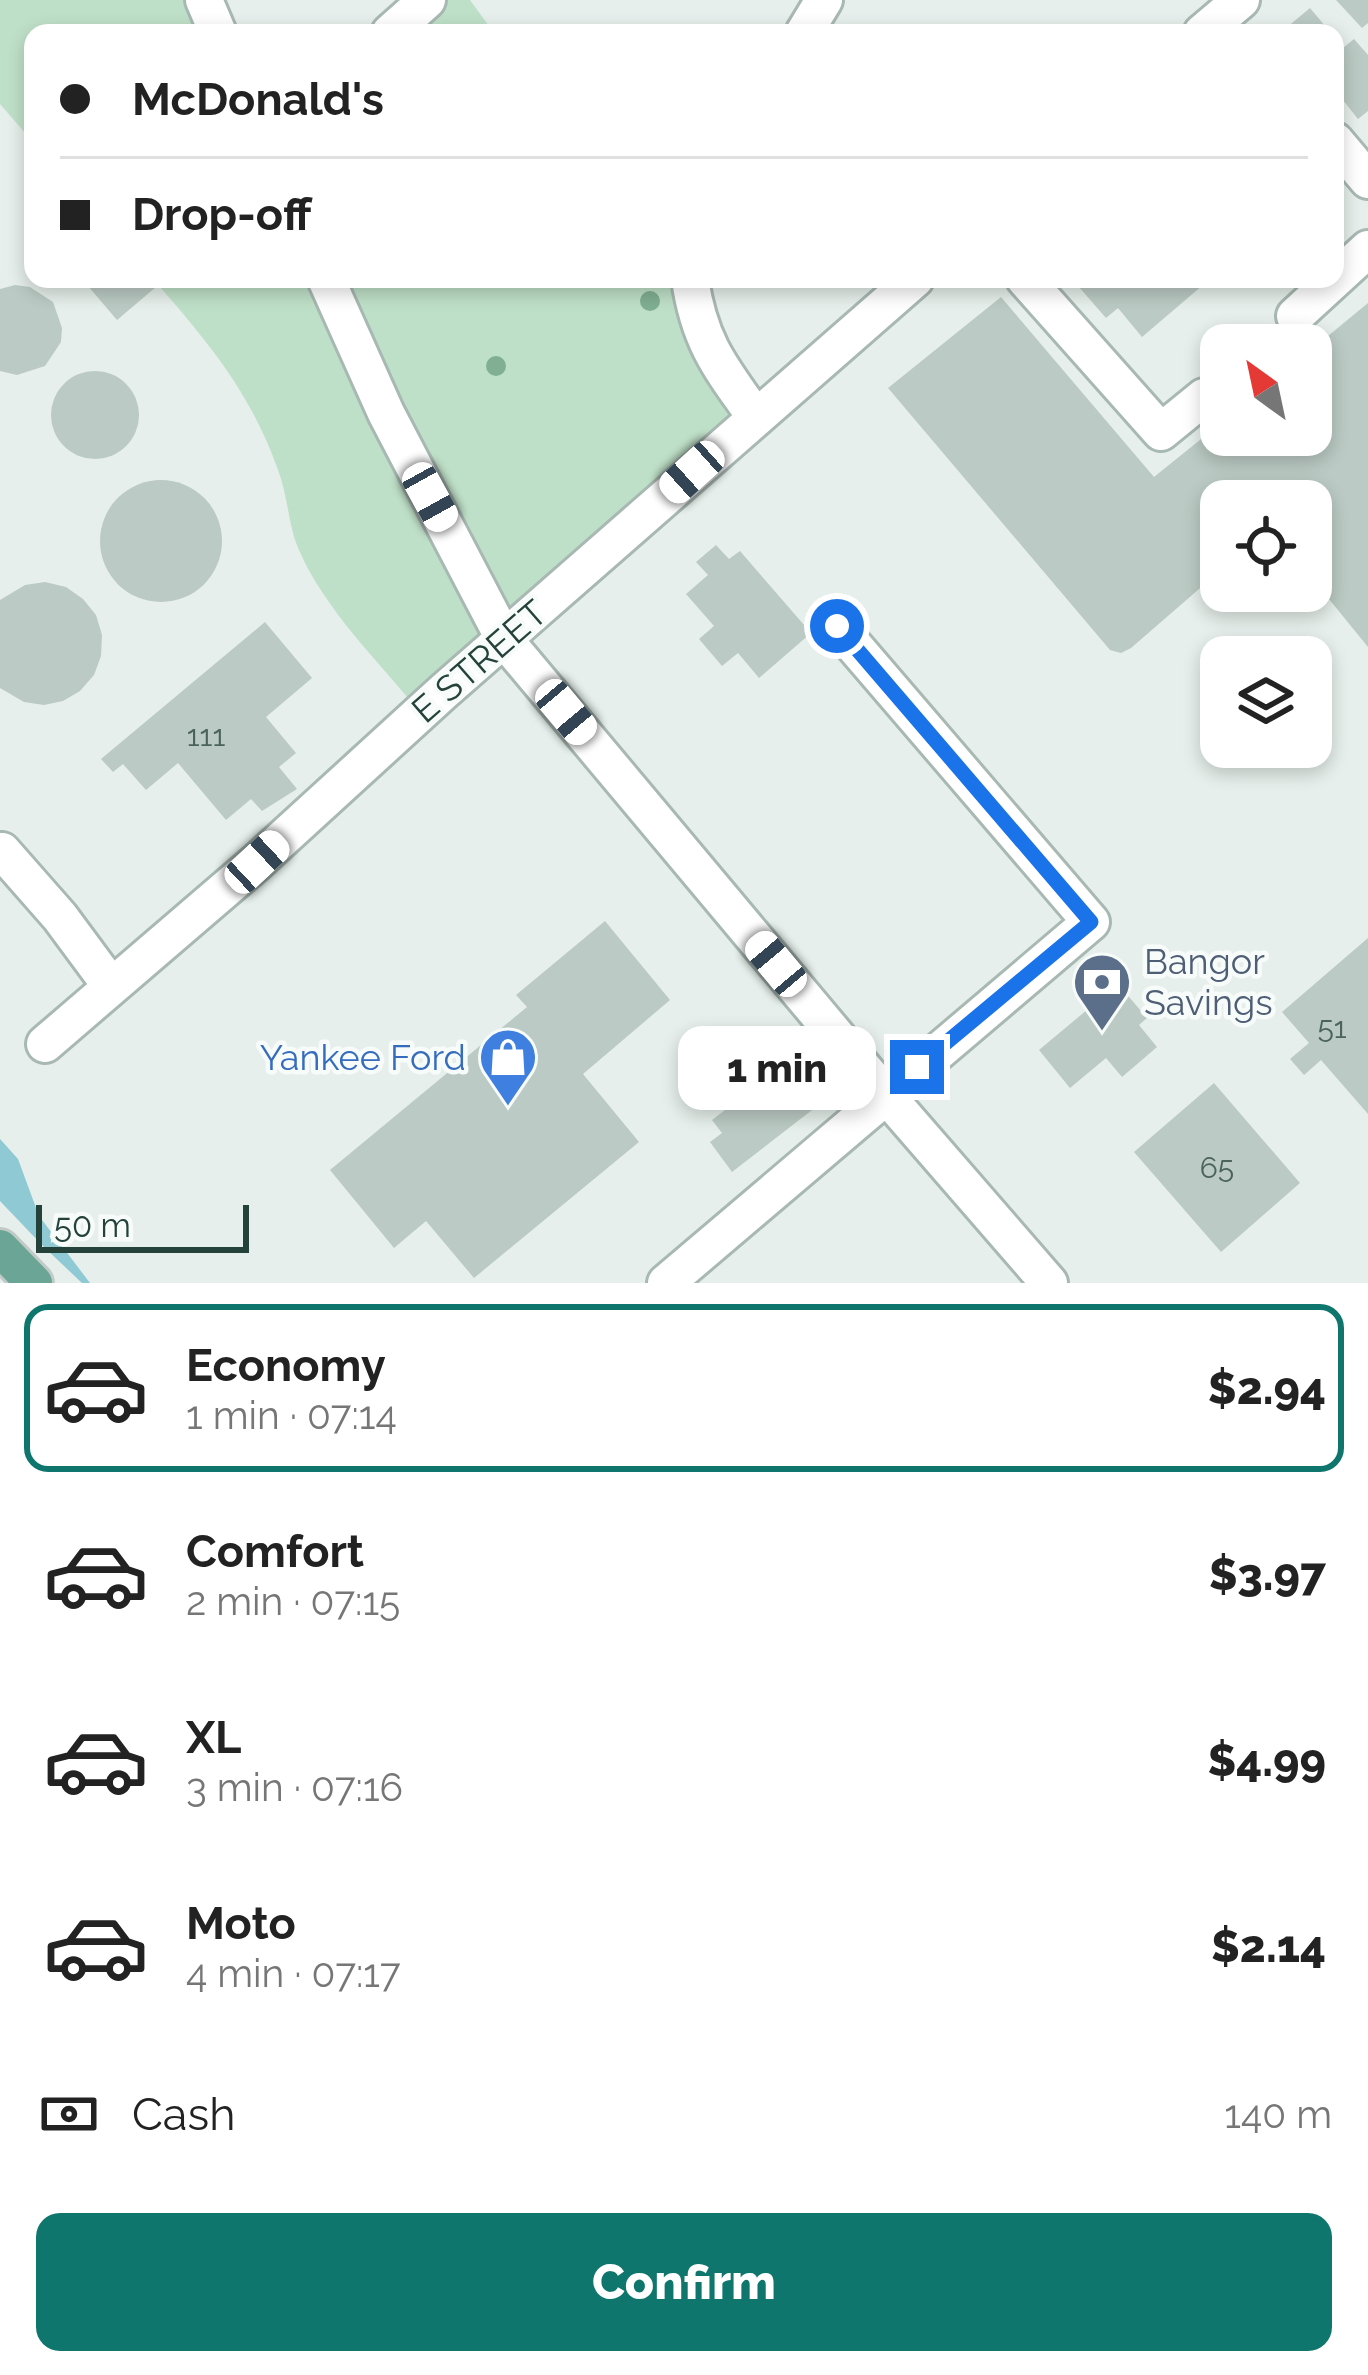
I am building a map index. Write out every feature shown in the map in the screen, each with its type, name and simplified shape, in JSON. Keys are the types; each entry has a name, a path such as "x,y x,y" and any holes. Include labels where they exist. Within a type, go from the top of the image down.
{"main road":[{"path":"0,1248 34,1283"}],"street":[{"path":"400,24 427,0"},
{"path":"1344,152 1368,180"},
{"path":"1344,271 1368,249"},
{"path":"330,288 386,413 504,639 1048,1283"},
{"path":"691,288 697,323 717,363 755,416"},
{"name":"E STREET","path":"45,1044 904,288"},
{"path":"1032,288 1161,432 1200,400"},
{"path":"1295,316 1326,288"},
{"path":"666,1283 1091,922 837,626"},
{"path":"2,851 60,917 111,986"}],"green space":[{"path":"0,0 204,0 214,24 24,24 24,132 0,104"},
{"path":"427,0 470,0 487,24 400,24"},
{"path":"161,288 694,288 755,416 420,712 354,635 310,572 292,531 267,442 209,346"}],"water":[{"path":"0,1139 18,1159 39,1216 90,1283 0,1283"}],"pier":[{"path":"0,1201 42,1245 82,1283 0,1283"}],"building":[{"path":"1336,0 1368,0 1368,23 1362,28"},
{"path":"1310,8 1323,24 1291,24"},
{"path":"1354,39 1368,55 1368,111 1358,119 1344,101 1344,47"},
{"path":"32,288 53,302 62,328 61,342 45,366 17,375 0,371 0,289"},
{"path":"90,288 155,288 117,320"},
{"path":"1080,288 1199,288 1142,337 1118,308 1106,318"},
{"path":"1001,297 1154,477 1200,440 1200,456 1332,456 1332,333 1368,303 1368,647 1332,603 1332,480 1200,480 1200,588 1121,653 1110,650 888,388"},
{"path":"95,371 112,374 126,384 136,398 136,432 126,446 112,456 95,459 78,456 64,446 54,432 51,415 54,398 64,384 78,374"},
{"path":"161,480 184,485 204,498 217,518 222,541 217,564 204,584 184,597 161,602 138,597 118,584 105,564 100,541 105,518 118,498 138,485"},
{"path":"716,545 729,559 740,551 811,633 759,678 738,653 722,666 699,639 714,626 686,594 708,575 696,562"},
{"path":"45,582 66,587 83,599 96,615 102,635 94,675 80,691 44,705 24,702 0,688 0,600 25,585"},
{"path":"265,622 312,678 266,717 296,753 279,767 297,789 262,811 251,799 226,820 178,763 146,790 123,764 113,772 101,759"},
{"name":"Yankee Ford","path":"605,921 670,1000 583,1074 639,1142 474,1278 426,1221 394,1248 330,1170 527,1007 516,995"},
{"path":"1368,938 1368,1114 1321,1060 1304,1075 1290,1059 1309,1043 1282,1012"},
{"path":"1118,984 1147,1018 1139,1025 1157,1047 1122,1077 1106,1058 1070,1088 1039,1050"},
{"path":"772,1051 816,1107 732,1172 710,1142 722,1133 712,1120 725,1110 714,1095"},
{"path":"1214,1083 1300,1183 1221,1252 1134,1152"}],"place":[{"name":"Bangor Savings","path":"1102,1033"},
{"name":"Yankee Ford","path":"508,1108"}],"route":[{"path":"837,626 1091,922 917,1067"}]}
